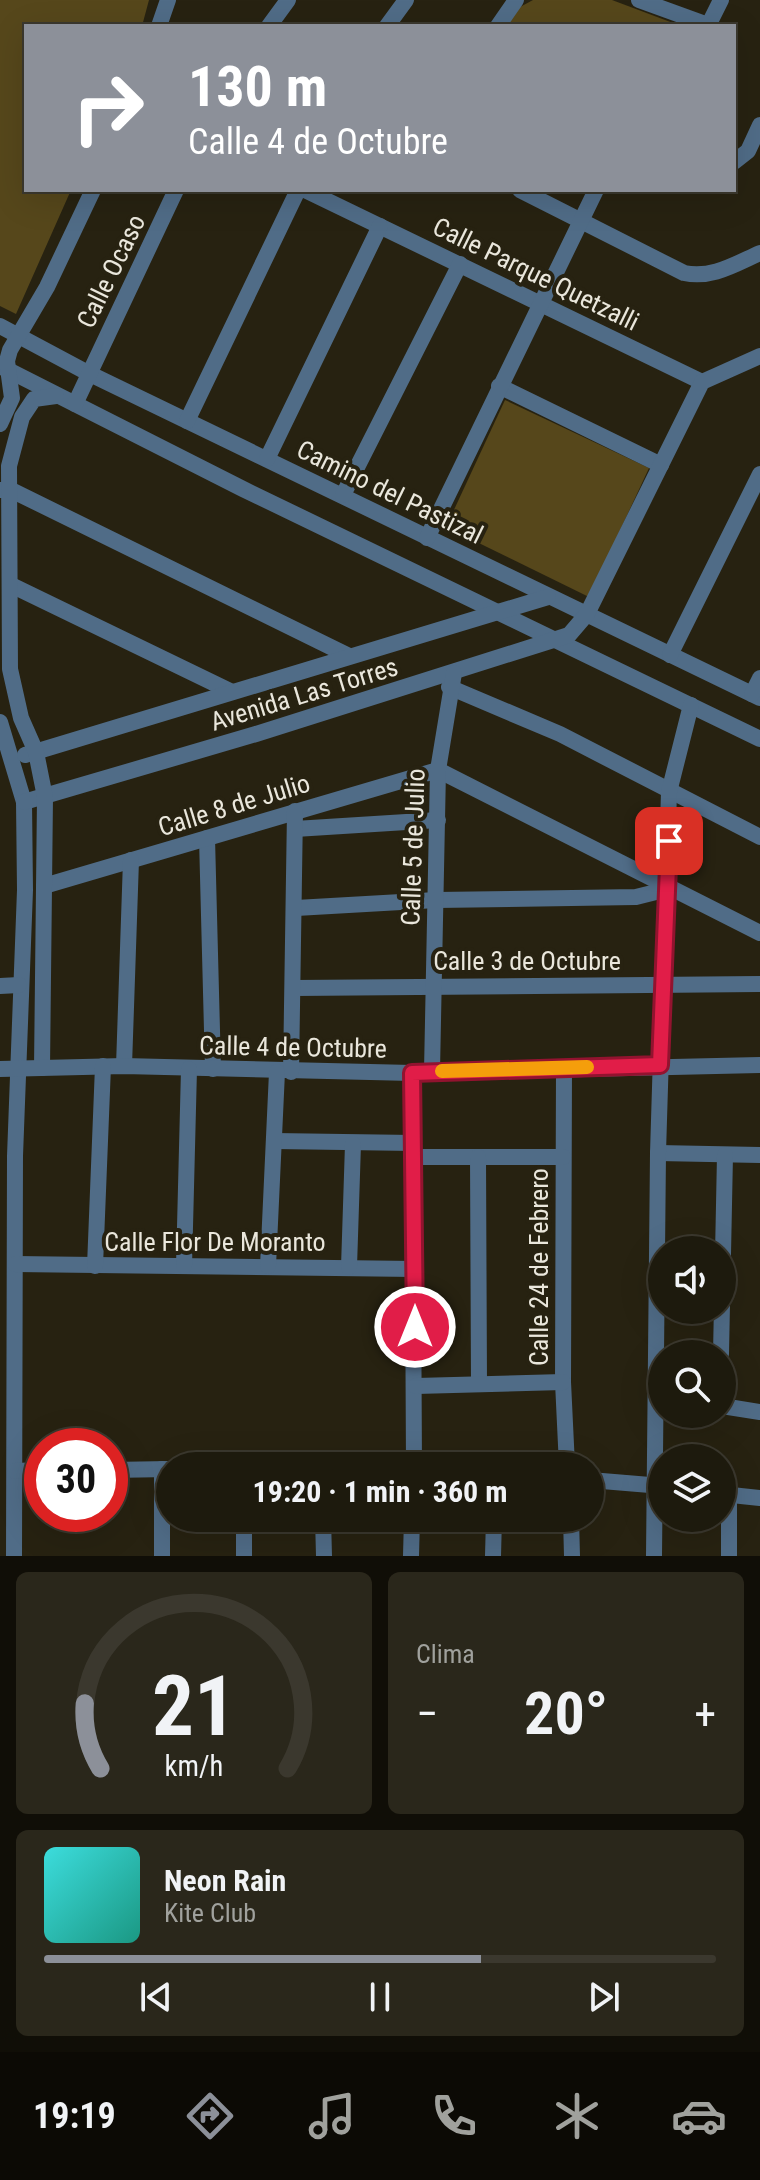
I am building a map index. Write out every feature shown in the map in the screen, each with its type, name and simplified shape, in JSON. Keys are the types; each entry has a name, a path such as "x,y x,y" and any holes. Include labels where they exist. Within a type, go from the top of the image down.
{"street":[{"path":"160,24 168,0"},
{"path":"270,24 288,0"},
{"path":"393,24 406,0"},
{"path":"499,24 516,0"},
{"path":"639,0 703,24"},
{"path":"709,24 721,0"},
{"path":"736,161 745,155 760,125"},
{"path":"0,424 12,398 4,368 10,350 79,226 92,192"},
{"name":"Calle Ocaso","path":"68,400 88,373 175,192"},
{"path":"187,421 297,192"},
{"name":"Calle Parque Quetzalli","path":"309,192 702,382"},
{"path":"524,192 691,274 716,272 760,253"},
{"path":"427,538 595,192"},
{"path":"267,459 380,226"},
{"path":"343,495 460,264"},
{"name":"Camino del Pastizal","path":"0,326 88,373 756,696"},
{"path":"587,614 702,382 760,356"},
{"path":"4,368 243,489 760,739"},
{"path":"499,386 661,465"},
{"path":"42,1068 45,797 36,752 21,718 10,669 11,585 6,490 22,417 34,399 42,395 68,400"},
{"path":"670,655 760,474"},
{"path":"6,490 349,656"},
{"path":"11,585 232,692"},
{"name":"Avenida Las Torres","path":"13,759 548,597"},
{"name":"Avenida Las Torres","path":"24,802 452,680 569,635 587,614"},
{"path":"756,696 760,678"},
{"path":"452,680 760,837"},
{"name":"Calle 5 de Julio","path":"432,1071 438,770 452,680"},
{"path":"659,1340 658,1153 669,792 691,705"},
{"path":"1,728 24,802 25,890 17,1068 7,1157 7,1238 15,1264 7,1319 7,1407 15,1471 8,1492 9,1555"},
{"path":"438,770 760,933"},
{"name":"Calle 8 de Julio","path":"44,886 438,770"},
{"path":"268,1266 274,1141 294,988 295,811"},
{"path":"295,829 438,820"},
{"path":"207,838 213,1069"},
{"path":"124,1066 131,860"},
{"path":"296,908 436,900 636,897 668,889"},
{"name":"Calle 3 de Octubre","path":"294,988 760,984"},
{"path":"0,986 19,985"},
{"name":"Calle 4 de Octubre","path":"0,1069 124,1066 412,1073 760,1065"},
{"path":"95,1266 103,1066"},
{"name":"Calle 24 de Febrero","path":"564,1068 563,1382 566,1452"},
{"path":"184,1266 189,1069"},
{"path":"412,1073 414,1452"},
{"path":"274,1141 353,1144 478,1157 563,1157"},
{"path":"349,1267 353,1144"},
{"path":"658,1153 760,1155"},
{"path":"721,1340 725,1155"},
{"path":"478,1157 479,1384"},
{"name":"Calle Flor De Moranto","path":"15,1264 415,1269"},
{"path":"416,1386 563,1382"},
{"path":"736,1408 760,1412"},
{"path":"128,1470 156,1469"},
{"path":"15,1471 24,1471"},
{"path":"604,1481 648,1484"},
{"path":"736,1495 760,1498"},
{"path":"162,1556 163,1532"},
{"path":"244,1532 244,1556"},
{"path":"323,1532 324,1556"},
{"path":"411,1556 412,1532"},
{"path":"493,1556 494,1532"},
{"path":"571,1532 572,1556"},
{"path":"654,1556 656,1532"},
{"path":"727,1532 729,1556"}],"shaded area":[{"path":"0,0 149,0 143,24 24,24 24,192 70,192 16,314 0,306"},
{"path":"533,0 612,0 676,24 508,24 520,7"},
{"path":"505,400 649,468 589,597 446,527"}],"slow traffic":[{"path":"442,1071 587,1067"}],"route":[{"path":"415,1327 412,1073 660,1065 669,841"}]}
